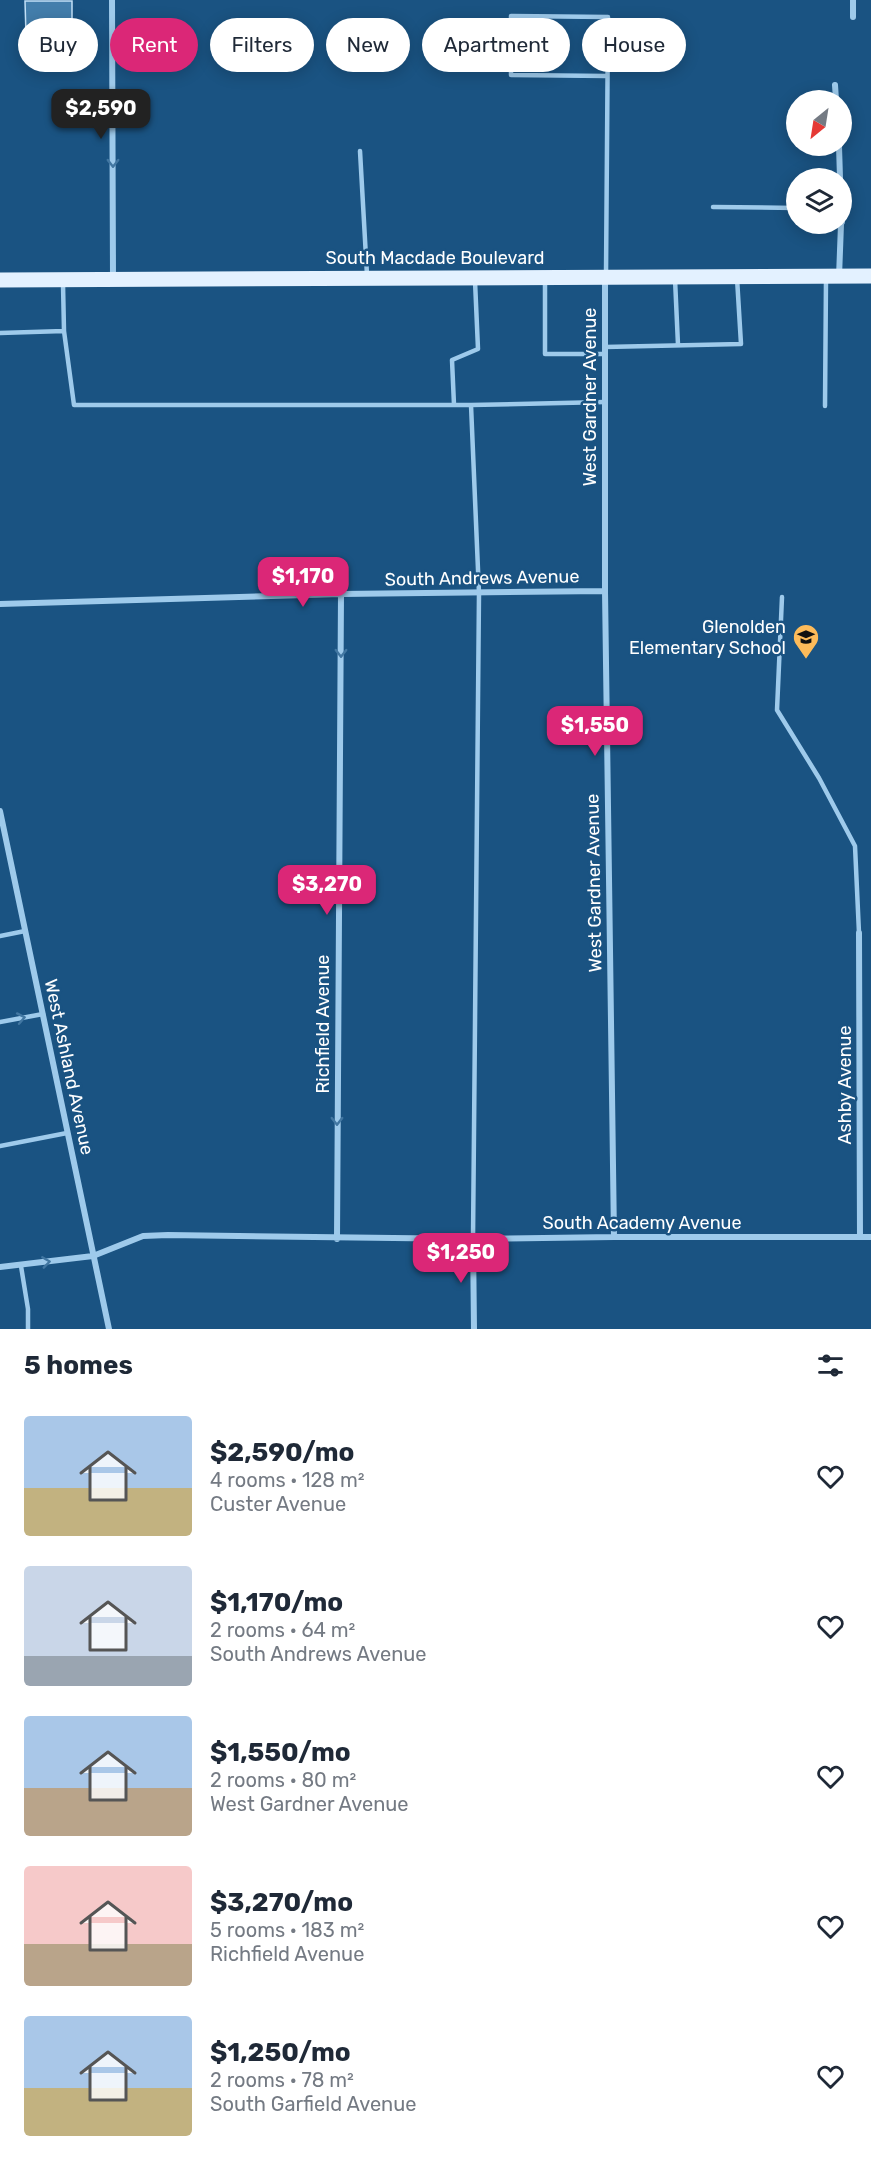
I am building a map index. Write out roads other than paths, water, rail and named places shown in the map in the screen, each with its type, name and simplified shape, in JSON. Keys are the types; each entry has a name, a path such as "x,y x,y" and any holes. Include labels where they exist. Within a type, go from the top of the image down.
{"main road":[{"name":"South Macdade Boulevard","path":"0,280 871,276"}],"street":[{"path":"112,0 113,279"},
{"path":"853,0 853,17"},
{"path":"835,85 835,90"},
{"path":"833,276 840,234"},
{"name":"West Gardner Avenue","path":"606,277 605,591 614,1237"},
{"name":"South Andrews Avenue","path":"0,604 341,594 605,591"},
{"name":"Richfield Avenue","path":"337,1239 341,594"},
{"name":"West Ashland Avenue","path":"0,811 109,1329"},
{"name":"Ashby Avenue","path":"859,933 860,1237"},
{"name":"South Academy Avenue","path":"0,1267 93,1256 143,1236 337,1239 871,1237"},
{"path":"473,1239 474,1329"}],"lane":[{"path":"606,277 608,17 511,16 511,75 607,76"},
{"path":"360,151 367,278"},
{"path":"713,207 786,208"},
{"path":"825,406 833,276"},
{"path":"675,277 678,345"},
{"path":"605,347 741,344 737,277"},
{"path":"454,405 452,360 478,349 475,278"},
{"path":"545,278 545,354 605,354"},
{"path":"63,279 64,331 74,405 471,405 605,402"},
{"path":"0,333 64,331"},
{"path":"471,405 479,593 473,1239"},
{"path":"782,597 777,710 819,778 855,846 859,933"},
{"path":"0,936 25,931"},
{"path":"0,1022 43,1014"},
{"path":"0,1146 67,1132"},
{"path":"21,1266 28,1309 28,1329"}],"place":[{"name":"Glenolden Elementary School","path":"806,660"}]}
